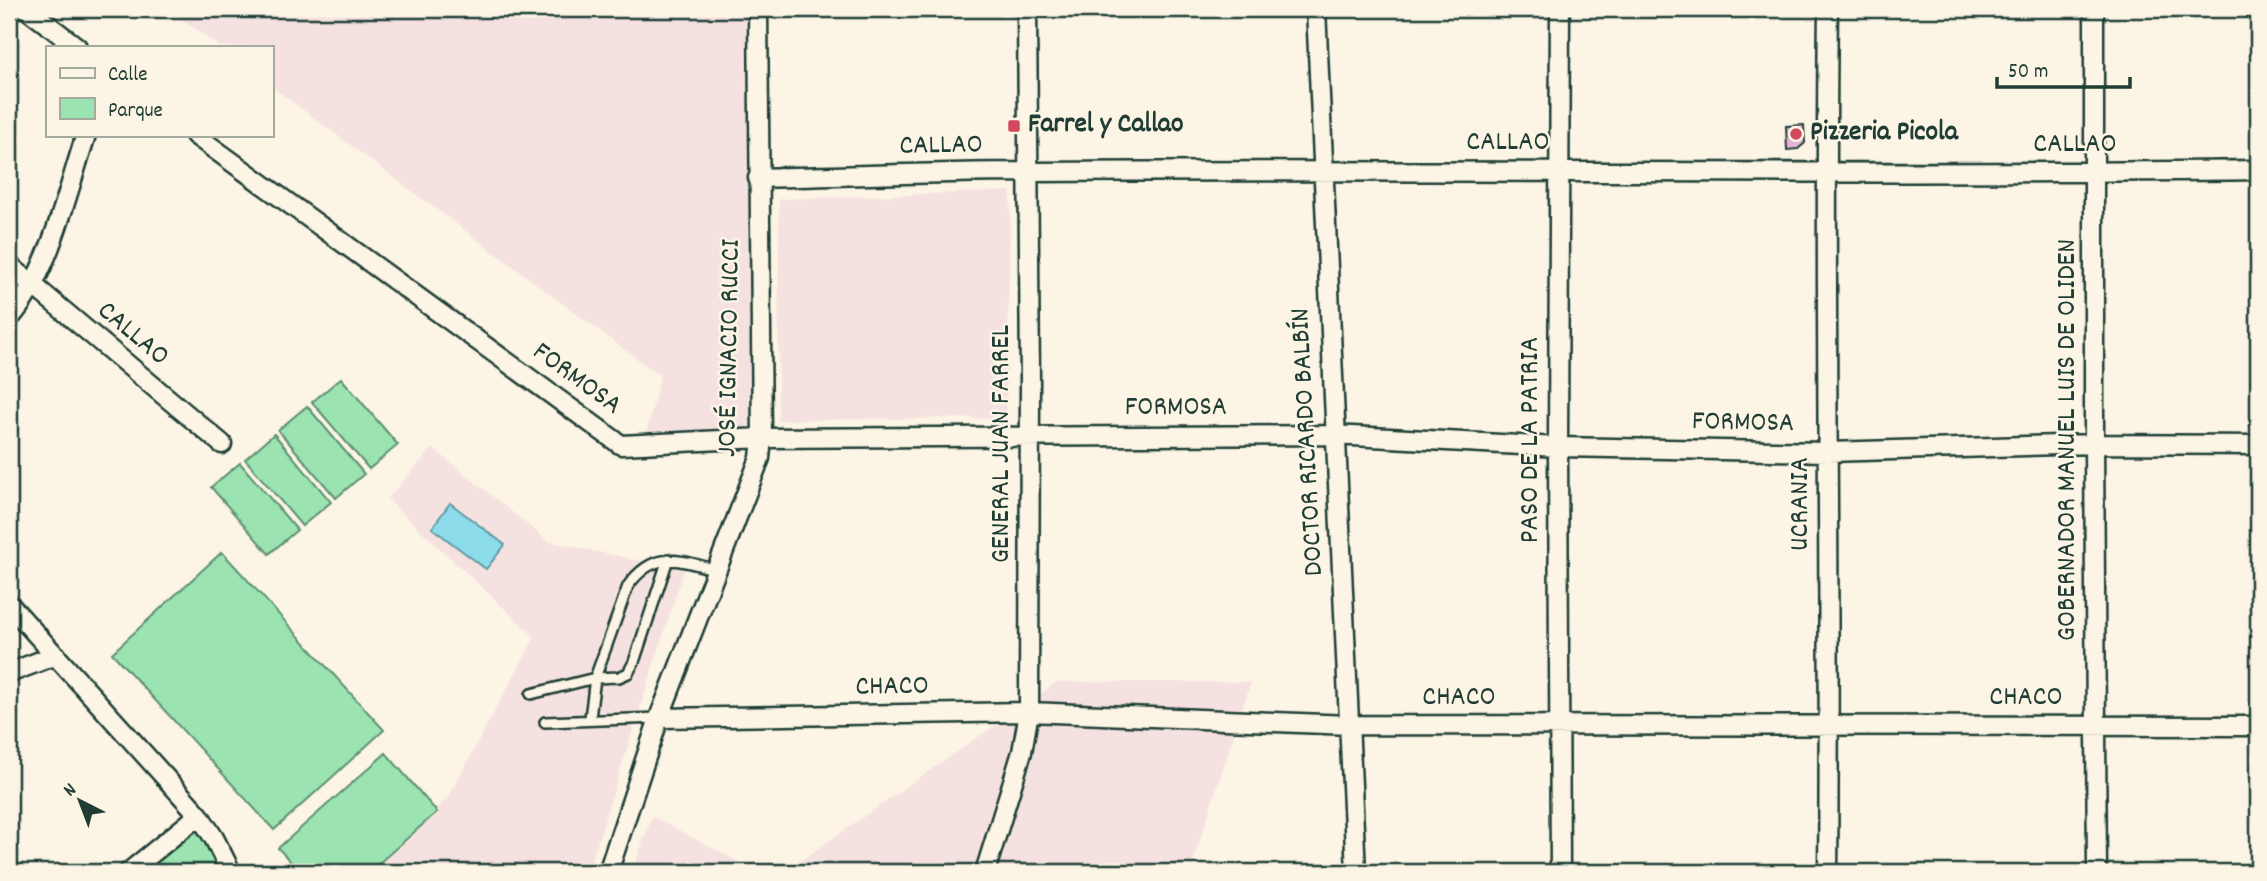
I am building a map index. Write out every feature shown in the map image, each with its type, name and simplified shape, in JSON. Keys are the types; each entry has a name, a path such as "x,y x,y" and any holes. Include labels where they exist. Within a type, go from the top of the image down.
{"street":[{"path":"27,9 76,46"},
{"name":"JOSÉ IGNACIO RUCCI","path":"608,872 659,718 757,467 761,439 758,9"},
{"name":"GENERAL JUAN FARREL","path":"985,872 1022,752 1029,712 1027,9"},
{"name":"DOCTOR RICARDO BALBÍN","path":"1316,9 1356,872"},
{"name":"PASO DE LA PATRIA","path":"1560,9 1560,872"},
{"name":"UCRANIA","path":"1828,9 1828,872"},
{"name":"GOBERNADOR MANUEL LUIS DE OLIDEN","path":"2094,9 2097,872"},
{"path":"9,319 33,286 44,263 86,136"},
{"name":"FORMOSA","path":"196,136 616,442 632,446 761,439 1334,435 1558,447 1829,452 2094,444 2258,445"},
{"name":"CALLAO","path":"758,178 1027,172 1560,170 1826,174 2258,170"},
{"name":"CALLAO","path":"9,265 222,444"},
{"path":"9,604 199,816 214,838 231,872"},
{"path":"9,673 56,655"},
{"name":"CHACO","path":"659,718 1029,712 1350,726 2258,726"},
{"path":"129,872 199,816"}],"lane":[{"path":"531,694 628,673 668,559"},
{"path":"590,718 595,678 628,586 637,573 645,567 668,559 717,570"},
{"path":"545,722 590,718 659,718"}],"shaded area":[{"path":"168,9 746,9 751,426 645,439 660,376 273,87 273,46 219,46"},
{"path":"1011,191 1006,418 778,420 779,199"},
{"path":"433,448 548,541 684,570 588,872 373,872 447,799 535,637 387,499"},
{"path":"1057,682 1251,682 1193,862 1166,872 784,872"},
{"path":"652,816 758,872 632,872"}],"green space":[{"path":"341,378 398,445 369,469 312,402"},
{"path":"307,406 364,474 336,498 278,430"},
{"path":"274,434 331,502 302,526 245,459"},
{"path":"240,463 297,530 269,554 211,487"},
{"path":"222,552 384,730 274,830 112,653"},
{"path":"386,753 437,812 369,872 300,872 278,848"},
{"path":"199,815 231,872 129,872"}],"water":[{"path":"450,503 505,545 486,569 432,528"}],"building":[{"name":"Pizzeria Picola","path":"1804,125 1805,143 1798,149 1787,150 1786,126"}],"place":[{"name":"Farrel y Callao","path":"1014,126"},
{"name":"Pizzeria Picola","path":"1796,134"}]}
